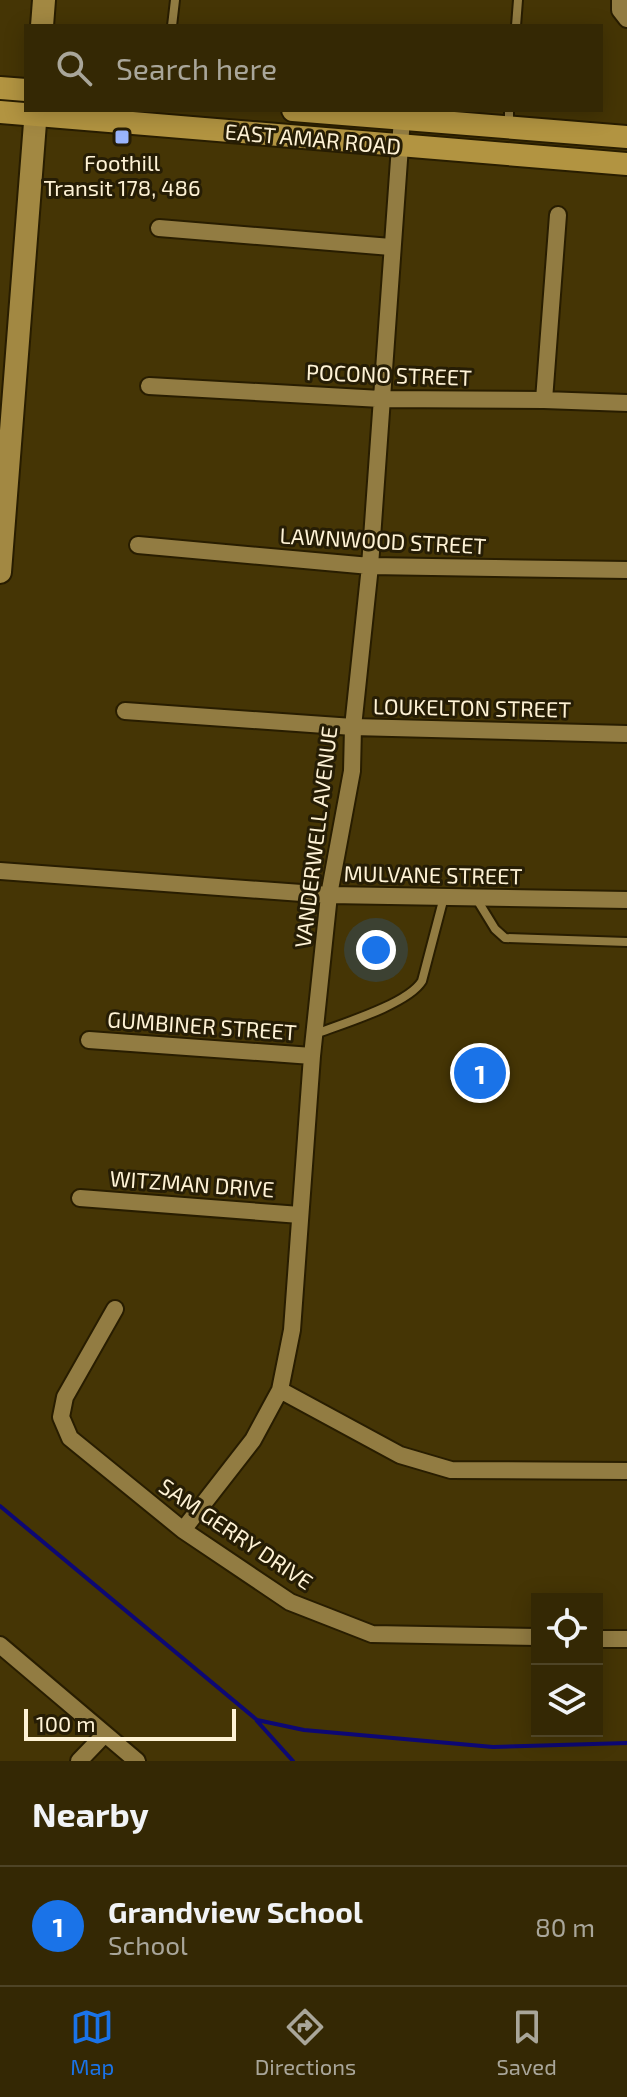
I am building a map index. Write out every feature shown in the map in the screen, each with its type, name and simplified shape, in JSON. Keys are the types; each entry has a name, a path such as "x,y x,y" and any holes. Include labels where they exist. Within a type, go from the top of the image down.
{"main road":[{"path":"42,24 44,0"},
{"path":"0,88 24,90"},
{"name":"EAST AMAR ROAD","path":"0,112 35,112 627,164"},
{"path":"0,572 35,112"},
{"name":"EAST AMAR ROAD","path":"320,112 402,118 509,119 627,137"}],"street":[{"path":"620,0 620,10 627,19"},
{"name":"VANDERWELL AVENUE","path":"183,1530 253,1440 280,1390 292,1330 312,1056 329,895 352,771 402,118"},
{"path":"544,400 558,215"},
{"path":"159,228 391,247"},
{"name":"POCONO STREET","path":"149,386 381,399 627,403"},
{"name":"LAWNWOOD STREET","path":"138,545 370,566 627,570"},
{"name":"LOUKELTON STREET","path":"125,711 353,727 627,734"},
{"name":"MULVANE STREET","path":"0,871 329,895 627,900"},
{"name":"GUMBINER STREET","path":"89,1040 312,1056"},
{"name":"WITZMAN DRIVE","path":"80,1198 300,1215"},
{"name":"SAM GERRY DRIVE","path":"115,1309 65,1397 61,1417 70,1438 183,1530 290,1602 372,1634 531,1637"},
{"path":"280,1390 400,1455 451,1470 627,1471"},
{"path":"603,1639 627,1639"},
{"path":"0,1645 137,1761"},
{"path":"79,1761 105,1734"}],"lane":[{"path":"172,24 175,0"},
{"path":"516,24 518,0"},
{"path":"314,1035 373,1013 417,990 444,897"},
{"path":"476,898 495,929 505,938 627,942"}],"waterway":[{"path":"0,1506 257,1720 304,1730 493,1747 627,1743"},
{"path":"257,1721 293,1761"}],"place":[{"name":"Foothill Transit 178, 486","path":"122,137"},
{"name":"Grandview School","path":"480,1073"}]}
